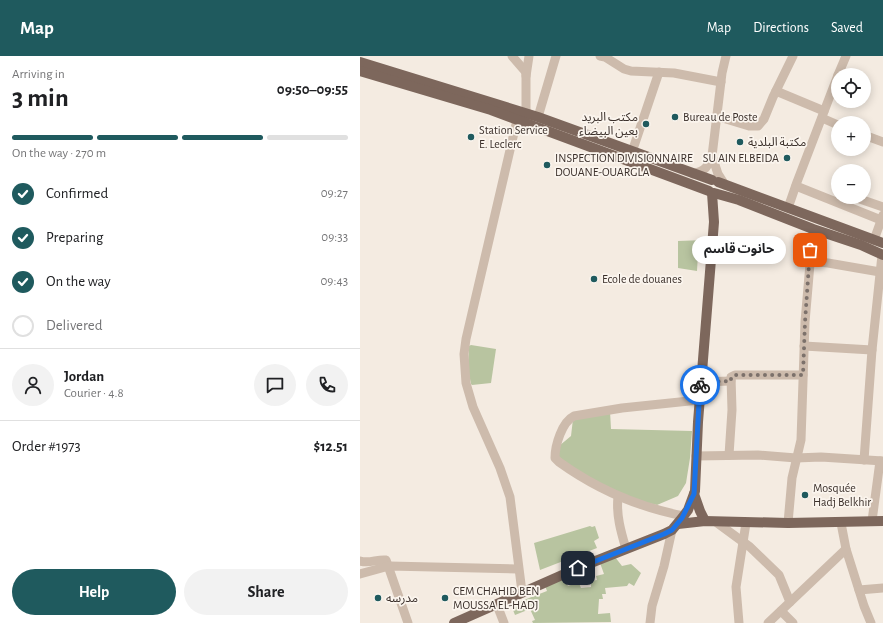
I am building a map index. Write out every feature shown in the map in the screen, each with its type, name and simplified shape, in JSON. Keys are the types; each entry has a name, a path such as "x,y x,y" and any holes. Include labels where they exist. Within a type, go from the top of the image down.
{"main road":[{"path":"360,62 467,98 517,120 712,192 740,200 813,229 861,245 883,255"},
{"path":"360,71 526,113 879,242"},
{"path":"705,521 694,494 700,382 714,222 712,192 708,185 718,182"},
{"path":"454,623 578,568 664,534 678,523 694,494"},
{"path":"678,523 705,521 746,523 841,523 883,521"}],"street":[{"path":"512,56 525,71 526,76"},
{"path":"526,113 526,76 529,56"},
{"path":"538,117 556,56"},
{"path":"600,56 605,57 624,70 642,73 674,73 721,82"},
{"path":"693,174 702,172 706,168 712,156 716,116 726,56"},
{"path":"716,116 748,126 758,126 764,119 793,56"},
{"path":"841,68 846,56"},
{"path":"632,152 659,72"},
{"path":"776,91 831,120"},
{"path":"788,208 831,94"},
{"path":"517,120 466,339 464,362 466,383 473,407 500,468 510,497 522,592"},
{"path":"871,138 883,142"},
{"path":"712,156 718,174 718,182"},
{"path":"796,186 831,197"},
{"path":"871,203 883,207"},
{"path":"850,204 882,217 879,242"},
{"path":"788,523 796,458 801,440 804,346 809,261 813,229"},
{"path":"864,460 872,350 883,255"},
{"path":"809,261 880,272"},
{"path":"804,346 872,350"},
{"path":"729,455 732,410 731,378 735,375 803,375"},
{"path":"700,382 731,381"},
{"path":"650,623 652,606 678,523 655,510 618,497 570,470 556,459 556,445 561,432 569,420 574,416 622,408 699,400"},
{"path":"696,456 758,455 881,461 872,521"},
{"path":"618,497 617,507 619,521 626,549"},
{"path":"716,522 743,542 779,575 790,602"},
{"path":"739,623 736,587 746,523"},
{"path":"841,523 846,549 871,623"},
{"path":"768,623 846,549"},
{"path":"360,561 369,563 384,559 386,560 408,623"},
{"path":"360,574 389,566 518,569"},
{"path":"859,590 883,588"},
{"path":"497,605 504,623"},
{"path":"781,611 793,623"}],"green space":[{"path":"705,240 706,254 698,254 697,271 678,268 678,241"},
{"path":"471,345 496,349 491,383 471,384 468,369 469,346"},
{"path":"610,411 611,429 692,431 686,483 678,496 657,505 621,497 559,460 559,446 571,436 573,419"},
{"path":"590,526 595,526 599,538 594,541 597,548 540,570 534,543"},
{"path":"615,557 622,566 631,564 641,573 634,586 629,583 627,586 605,588 606,594 602,594 603,599 599,599 598,614 610,613 611,622 533,623 532,621 535,620 530,609 515,615 511,605 547,591 544,583 564,575 568,586 576,583 571,572 574,571 581,588 591,587 591,581 597,580 596,576 604,574 600,563"}],"way so far":[{"path":"700,385 700,382 731,381 731,378 735,375 803,375 810,250"}],"place":[{"name":"Bureau de Poste","path":"675,117"},
{"name":"مكتب البريد بعين البيضاء","path":"646,124"},
{"name":"Station Service E. Leclerc","path":"471,137"},
{"name":"مكتبة البلدية","path":"740,142"},
{"name":"SU AIN ELBEIDA","path":"787,158"},
{"name":"INSPECTION DIVISIONNAIRE DOUANE-OUARGLA","path":"547,165"},
{"name":"حانوت قاسم","path":"810,250"},
{"name":"Ecole de douanes","path":"594,279"},
{"name":"Mosquée Hadj Belkhir","path":"805,495"},
{"name":"مدرسه","path":"378,598"},
{"name":"CEM CHAHID BEN MOUSSA EL-HADJ","path":"445,598"}],"route":[{"path":"578,568 672,530 688,510 695,492 700,385"}]}
